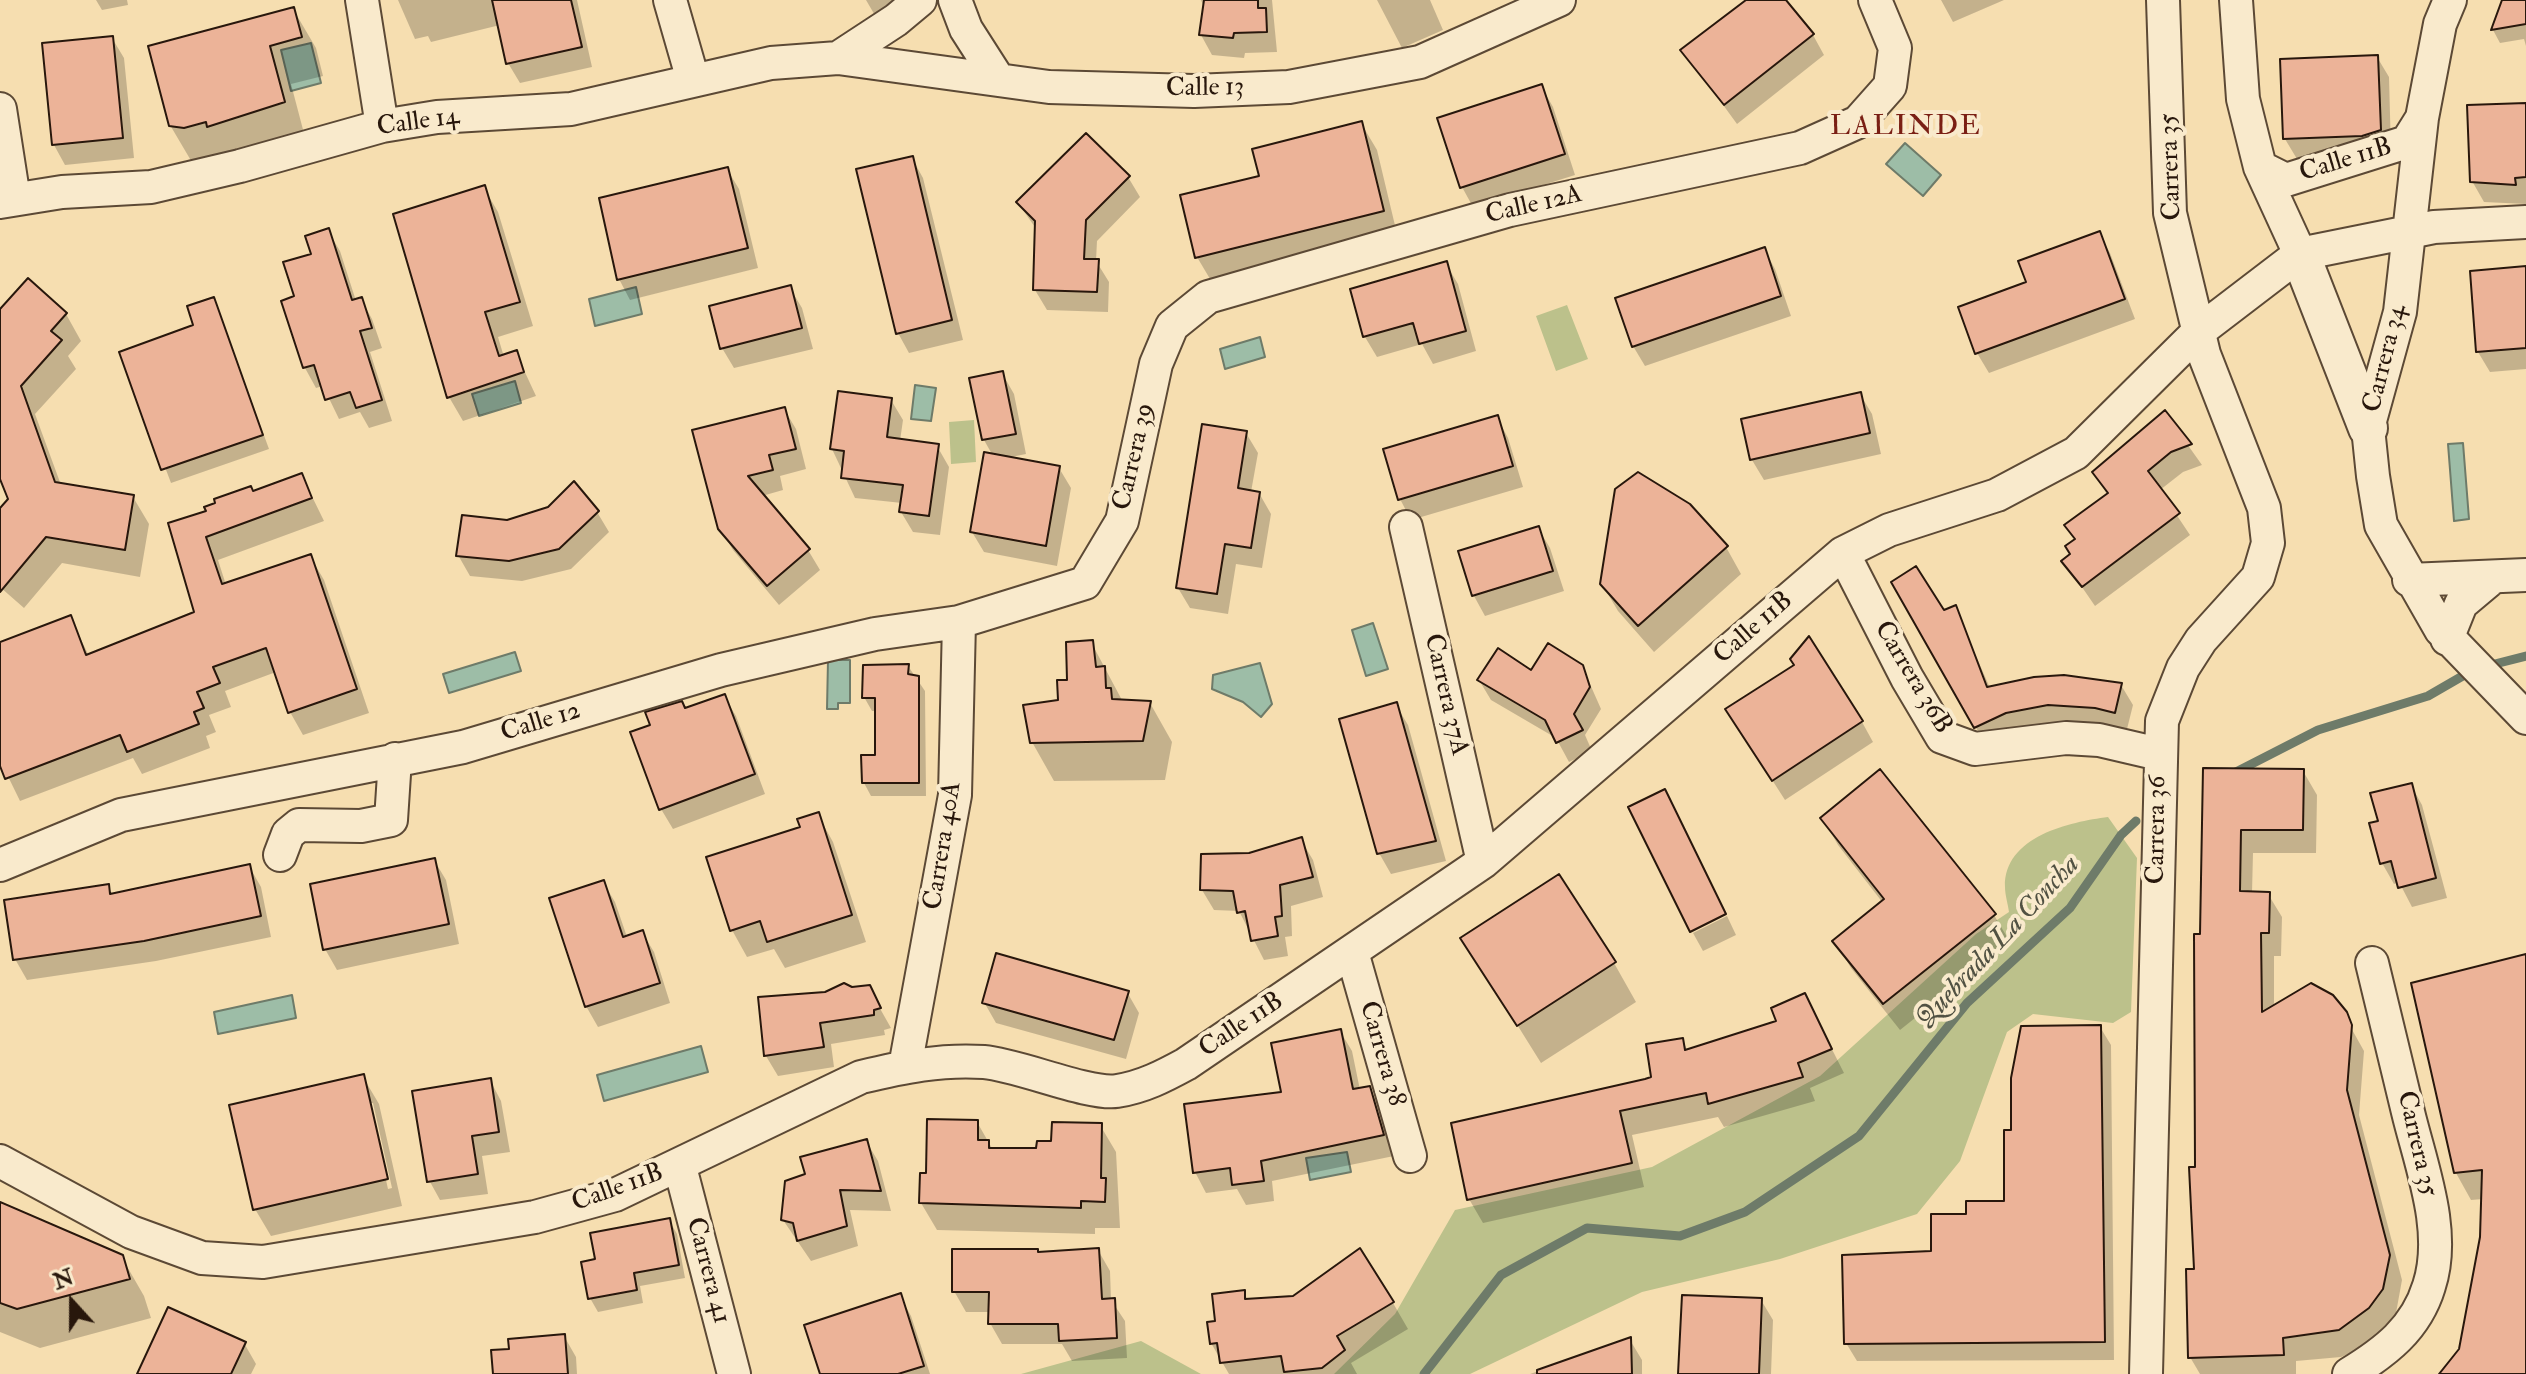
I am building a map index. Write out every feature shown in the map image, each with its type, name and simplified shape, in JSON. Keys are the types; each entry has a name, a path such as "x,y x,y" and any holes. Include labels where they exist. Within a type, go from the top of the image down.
{"street":[{"path":"362,0 382,126"},
{"path":"670,0 693,80"},
{"path":"838,58 896,20 920,0"},
{"path":"955,0 973,42 998,79"},
{"name":"Calle 13","path":"838,58 1049,87 1194,91 1289,87 1420,62 1559,0"},
{"name":"Calle 12A","path":"1172,326 1208,297 1510,210 1800,148 1858,122 1890,86 1895,48 1875,0"},
{"name":"Carrera 35","path":"2163,0 2170,213 2198,332"},
{"path":"2236,0 2243,99 2260,167"},
{"name":"Carrera 34","path":"2450,0 2440,24 2422,118 2400,312 2368,428 2381,525 2409,580 2454,646 2526,718"},
{"name":"Calle 14","path":"7,201 151,187 382,126 437,117 571,109 771,63 838,58"},
{"path":"0,109 7,201"},
{"name":"Calle 11B","path":"2260,167 2286,180 2407,142 2422,118"},
{"name":"Calle 11B","path":"2260,167 2300,254"},
{"name":"Calle 11B","path":"0,1161 131,1232 202,1258 263,1262 535,1217 615,1195 680,1167 861,1077 905,1067 944,1061 987,1063 1114,1092 1147,1084 1186,1064 1483,862 1843,553 1889,530 1997,495 2076,453 2198,332 2300,254 2411,231 2526,222"},
{"path":"2300,254 2368,428"},
{"name":"Carrera 39","path":"1085,583 1122,521 1156,364 1172,326"},
{"name":"Carrera 36","path":"2146,1374 2159,754 2165,711 2183,668 2201,640 2258,577 2268,543 2264,508 2198,332"},
{"name":"Carrera 37A","path":"1406,527 1483,862"},
{"name":"Carrera 36B","path":"1843,553 1907,678 1942,737 1975,749 2066,738 2099,740 2159,754"},
{"path":"2409,580 2526,575"},
{"path":"2454,646 2461,604 2492,578"},
{"name":"Calle 12","path":"0,865 121,815 463,747 721,670 875,634 959,622 1085,583"},
{"name":"Carrera 40A","path":"905,1067 955,795 959,622"},
{"path":"280,855 288,834 299,825 361,826 391,820 395,759"},
{"name":"Carrera 38","path":"1352,952 1410,1156"},
{"name":"Carrera 35","path":"2349,1374 2387,1351 2411,1323 2429,1286 2436,1250 2431,1207 2372,963"},
{"name":"Carrera 41","path":"680,1167 734,1374"}],"green space":[{"path":"1567,305 1588,359 1556,371 1536,316"},
{"path":"974,420 976,462 951,464 949,422"},
{"path":"2108,817 2137,858 2131,1012 2113,1023 2033,1014 2007,1032 1960,1161 1917,1214 1780,1259 1642,1292 1470,1374 1334,1374 1395,1314 1455,1210 1652,1167 1820,1076 1976,934 2009,912 2005,887 2008,870 2015,855 2027,844 2058,828"},
{"path":"1141,1341 1201,1374 1021,1374"}],"shaded area":[{"path":"311,43 321,83 291,91 281,50"},
{"path":"1905,143 1941,175 1923,196 1886,164"},
{"path":"636,287 642,314 595,326 589,299"},
{"path":"1260,337 1265,357 1225,369 1220,349"},
{"path":"515,381 521,403 479,416 472,394"},
{"path":"915,385 936,388 931,421 911,419"},
{"path":"2463,443 2469,519 2454,521 2448,444"},
{"path":"1373,623 1388,669 1366,676 1352,630"},
{"path":"515,652 521,671 449,693 443,674"},
{"path":"828,660 850,660 850,703 838,703 838,709 827,709"},
{"path":"1260,663 1272,704 1261,717 1243,702 1212,689 1213,675"},
{"path":"292,995 296,1018 218,1034 214,1012"},
{"path":"701,1046 708,1072 604,1101 597,1075"},
{"path":"1347,1152 1351,1172 1310,1180 1306,1158"}],"building":[{"path":"492,0 571,0 582,47 506,64"},
{"path":"1204,0 1258,0 1258,8 1266,8 1267,32 1234,33 1233,38 1199,35"},
{"path":"1746,0 1786,0 1814,34 1724,105 1680,50"},
{"path":"2502,0 2526,0 2526,24 2491,30"},
{"path":"294,7 302,37 270,46 285,102 207,127 206,122 184,128 169,126 148,46"},
{"path":"113,36 123,138 52,145 42,43"},
{"path":"2378,55 2381,130 2362,136 2283,139 2280,59"},
{"path":"1542,84 1565,154 1460,188 1437,118"},
{"path":"2526,103 2526,177 2515,178 2516,185 2470,182 2467,105"},
{"path":"1362,121 1384,211 1195,258 1180,195 1259,176 1252,149"},
{"path":"1086,133 1130,176 1086,220 1084,259 1099,259 1097,292 1033,290 1035,221 1016,202"},
{"path":"913,156 952,320 896,334 856,169"},
{"path":"728,167 748,248 617,280 599,198"},
{"path":"485,185 520,302 485,312 499,356 517,350 524,372 447,398 393,214"},
{"path":"329,228 352,300 362,297 372,328 360,331 382,400 356,408 350,392 325,400 314,365 303,368 281,301 294,296 283,262 311,254 305,236"},
{"path":"2100,231 2125,299 1975,354 1958,307 2026,282 2018,261"},
{"path":"1765,247 1781,296 1632,347 1615,298"},
{"path":"1447,261 1466,331 1419,344 1413,323 1363,337 1350,289"},
{"path":"2526,266 2526,348 2476,352 2470,271"},
{"path":"28,278 67,313 51,331 62,340 21,386 55,482 134,495 125,550 46,537 0,592 0,508 8,499 0,479 0,309"},
{"path":"791,285 802,328 720,349 709,306"},
{"path":"214,297 263,435 161,470 119,352 193,325 187,306"},
{"path":"1003,371 1016,434 982,440 969,378"},
{"path":"838,391 892,398 887,437 939,444 929,516 899,512 903,485 841,478 844,451 830,449"},
{"path":"1861,392 1870,433 1750,460 1741,419"},
{"path":"785,407 796,449 769,455 773,470 748,476 810,549 767,586 718,529 692,430"},
{"path":"2165,410 2192,444 2171,452 2148,471 2180,513 2082,587 2061,561 2070,554 2065,546 2075,539 2064,525 2108,493 2092,472"},
{"path":"1498,415 1513,466 1398,500 1383,449"},
{"path":"1202,424 1247,431 1238,488 1260,492 1251,548 1225,544 1217,594 1176,588"},
{"path":"984,452 1060,466 1046,546 970,532"},
{"path":"1638,472 1690,504 1728,546 1638,626 1600,584 1615,489"},
{"path":"302,473 312,498 206,537 222,584 311,554 357,689 288,713 266,648 213,667 220,683 197,692 204,708 194,712 199,724 127,752 120,735 5,779 0,766 0,642 71,615 86,655 194,612 168,523 206,511 204,507 215,503 214,499 251,486 253,491"},
{"path":"574,481 599,511 559,549 509,561 456,556 462,515 507,520 548,507"},
{"path":"1539,526 1553,571 1472,596 1458,551"},
{"path":"1916,566 1944,610 1956,605 1987,687 2034,677 2064,675 2122,683 2115,713 2095,708 2048,705 2006,713 1974,728 1891,582"},
{"path":"1809,636 1863,721 1772,781 1725,709 1794,665 1790,659"},
{"path":"1093,640 1096,667 1105,666 1106,688 1111,688 1112,699 1151,701 1143,741 1030,743 1023,705 1058,700 1057,680 1067,680 1066,642"},
{"path":"1548,643 1583,665 1590,687 1574,714 1583,730 1556,743 1545,720 1477,680 1498,648 1531,670"},
{"path":"909,664 908,674 919,676 919,783 862,783 861,755 875,755 875,698 862,698 863,665"},
{"path":"725,694 755,774 659,810 630,732 650,725 645,712 682,701 685,708"},
{"path":"1397,702 1436,841 1377,854 1339,719"},
{"path":"2203,768 2304,769 2303,830 2241,830 2240,891 2270,892 2269,933 2261,933 2262,1012 2311,983 2333,995 2347,1012 2352,1025 2347,1090 2390,1255 2383,1289 2369,1308 2339,1330 2283,1338 2284,1355 2188,1358 2186,1269 2194,1269 2189,1167 2195,1167 2194,934 2200,934"},
{"path":"1880,769 1996,914 1883,1004 1832,941 1884,899 1820,818"},
{"path":"2412,783 2436,878 2398,888 2391,861 2380,864 2369,823 2378,821 2370,793"},
{"path":"1665,789 1726,914 1690,932 1628,807"},
{"path":"819,812 852,915 767,942 760,921 730,931 706,857 800,827 797,819"},
{"path":"1302,837 1313,877 1280,885 1282,916 1275,917 1278,936 1251,941 1245,911 1237,913 1233,891 1200,890 1201,854 1249,853"},
{"path":"435,858 449,924 323,950 310,884"},
{"path":"250,864 261,916 144,941 13,960 4,900 109,884 110,894"},
{"path":"1559,874 1616,962 1517,1026 1460,938"},
{"path":"604,880 623,937 643,930 660,983 585,1007 549,898"},
{"path":"996,953 1129,991 1114,1040 982,1003"},
{"path":"2526,954 2526,1374 2439,1374 2459,1349 2480,1237 2482,1170 2454,1173 2411,983"},
{"path":"844,983 852,987 870,985 881,1008 874,1010 874,1015 820,1023 824,1047 764,1056 758,997 825,992"},
{"path":"1805,993 1832,1049 1798,1063 1803,1077 1708,1104 1706,1093 1620,1111 1632,1163 1467,1200 1451,1123 1651,1077 1646,1044 1683,1038 1685,1050 1776,1021 1771,1008"},
{"path":"2101,1025 2105,1342 1844,1344 1842,1255 1931,1251 1931,1214 1966,1214 1966,1201 2004,1201 2004,1130 2011,1130 2011,1078 2021,1026"},
{"path":"1341,1029 1353,1089 1370,1086 1384,1135 1261,1161 1264,1181 1232,1185 1230,1168 1193,1173 1184,1104 1281,1092 1271,1043"},
{"path":"364,1074 388,1179 253,1210 229,1105"},
{"path":"491,1078 499,1132 472,1136 478,1174 427,1182 412,1091"},
{"path":"927,1119 978,1120 978,1140 989,1140 989,1148 1036,1148 1037,1141 1051,1141 1052,1122 1102,1123 1101,1178 1106,1178 1105,1202 1081,1201 1081,1208 919,1203 920,1173 926,1173"},
{"path":"867,1139 881,1191 840,1190 847,1226 797,1241 793,1223 781,1220 785,1181 805,1174 800,1157"},
{"path":"0,1202 123,1255 130,1279 17,1309 0,1303"},
{"path":"670,1218 679,1265 634,1273 637,1290 588,1299 581,1262 595,1259 590,1233"},
{"path":"1099,1248 1102,1299 1115,1298 1117,1338 1059,1341 1058,1324 988,1324 989,1292 952,1292 952,1249 1038,1249 1038,1252"},
{"path":"1360,1248 1394,1302 1337,1336 1345,1350 1322,1368 1284,1372 1281,1356 1220,1363 1217,1343 1210,1344 1207,1322 1215,1321 1212,1294 1245,1290 1245,1299 1293,1296"},
{"path":"901,1293 924,1366 898,1374 820,1374 804,1325"},
{"path":"1682,1295 1762,1298 1759,1374 1678,1374"},
{"path":"168,1307 246,1342 231,1374 137,1374"},
{"path":"565,1334 568,1374 493,1374 491,1350 509,1349 508,1339"},
{"path":"1631,1337 1632,1374 1537,1374 1537,1370"}],"waterway":[{"name":"Quebrada La Concha","path":"2487,666 2526,656"},
{"name":"Quebrada La Concha","path":"2234,773 2318,730 2428,696 2473,670"},
{"name":"Quebrada La Concha","path":"1424,1374 1501,1275 1587,1228 1680,1236 1745,1212 1859,1136 1967,1003 2070,908 2121,835 2136,821"}],"district":[{"name":"LALINDE","path":"1906,128"}]}
